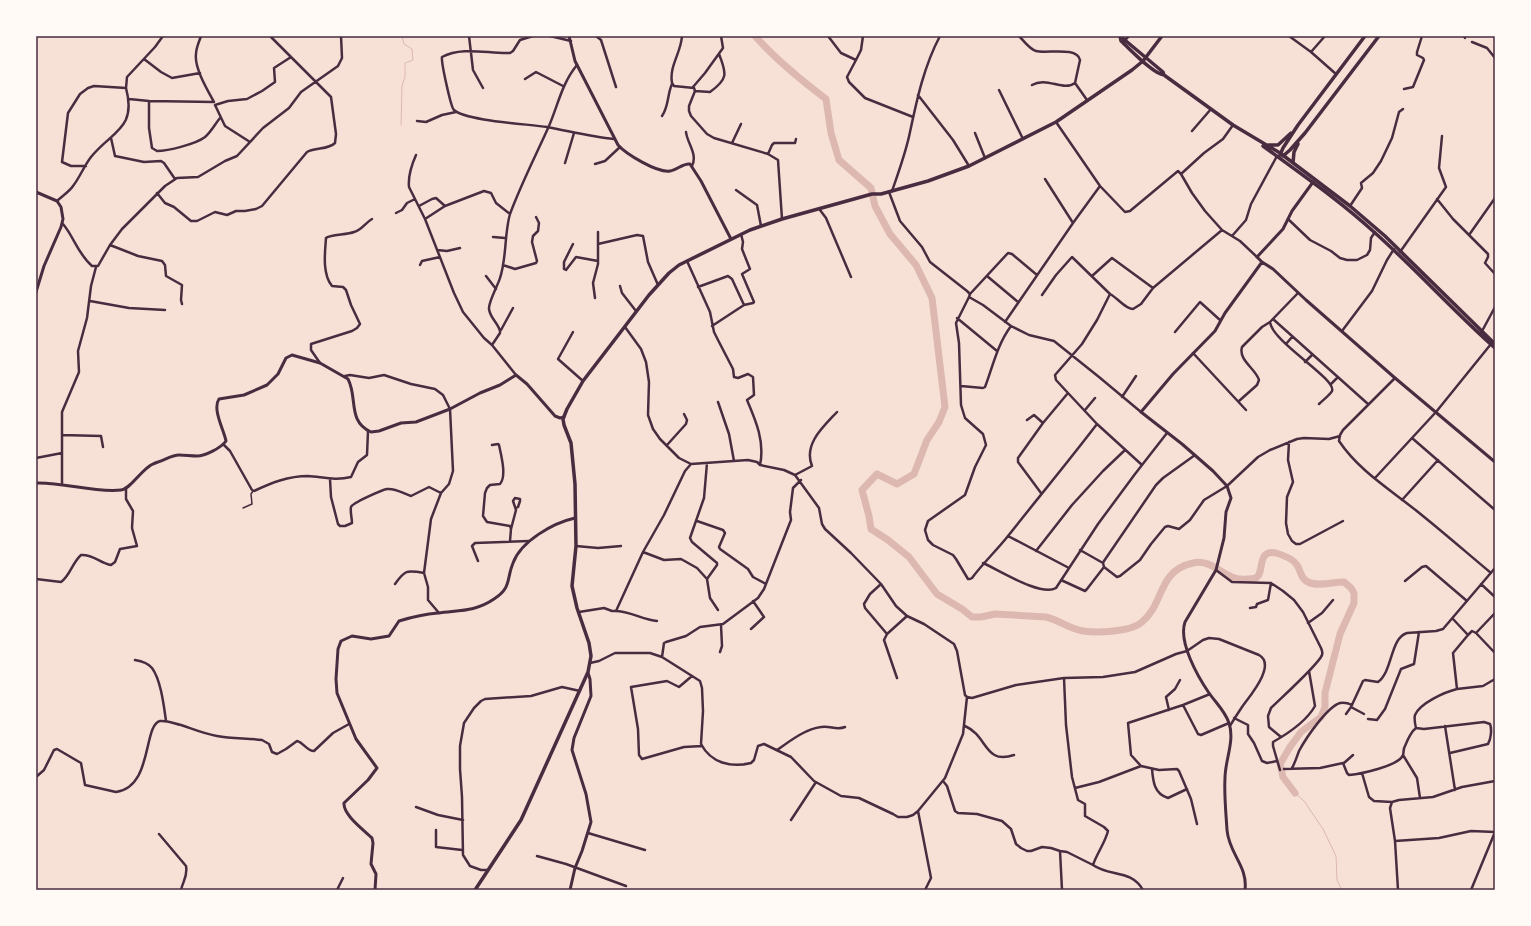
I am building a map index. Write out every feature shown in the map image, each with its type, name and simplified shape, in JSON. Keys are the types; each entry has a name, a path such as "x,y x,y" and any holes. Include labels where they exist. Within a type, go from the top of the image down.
{"main road":[{"path":"1120,36 1144,60"},
{"path":"1120,36 1121,40 1160,74 1164,75 1212,108 1233,125 1264,146 1293,163 1350,206 1493,344 1495,348"},
{"path":"475,890 521,820 588,673 591,656 587,636 572,586 576,546 575,484 571,443 564,425 564,418 583,381 636,311 669,273 687,261 741,234 782,220 872,194 881,194 928,181 969,166 1056,122 1132,70 1144,60 1162,36"},
{"path":"1280,155 1298,125 1365,36"},
{"path":"1293,163 1294,152 1306,133 1380,36"},
{"path":"1264,146 1280,144 1298,125"},
{"path":"1280,155 1306,133"},
{"path":"1264,146 1268,150 1280,155 1288,164 1339,201 1347,210 1395,249"}],"street":[{"path":"202,36 196,57 200,73 220,118 227,128 250,142"},
{"path":"157,193 165,203 174,207 191,221 197,221 215,212 228,215 236,210 245,211 260,207 307,152 313,149 331,146 336,142 331,97 270,36"},
{"path":"62,484 63,409 79,372 78,351 87,318 91,286 96,267 100,264 110,244 122,229 157,193 175,179 201,176 225,161 237,156 263,128 289,108 300,92 337,67 342,58 341,36"},
{"path":"469,36 473,70 482,88"},
{"path":"456,112 451,106 441,59 443,56 483,50 510,53 520,40 533,36"},
{"path":"550,36 571,41"},
{"path":"569,36 577,65 595,98 614,139 620,147 639,160 663,171 672,171 688,164 692,166 731,239"},
{"path":"596,36 601,40 616,87"},
{"path":"662,116 666,110 668,93 672,83 672,67 680,48 682,36"},
{"path":"672,83 677,86 693,87 698,83 723,48 721,36"},
{"path":"828,36 841,53 856,60"},
{"path":"864,36 861,50 847,77 850,84 865,98 912,117"},
{"path":"940,36 930,57 918,94 906,149 891,191 900,221 922,247 930,262 970,296 1011,326 1035,337 1052,340 1167,434 1196,455 1227,486 1231,500 1226,512 1224,538 1216,570 1184,627 1187,651 1201,680 1222,709 1229,725 1229,751 1225,777 1228,835 1232,850 1245,873 1245,890"},
{"path":"1019,36 1036,51 1068,52 1078,56 1080,59 1076,83 1087,100"},
{"path":"1125,40 1129,36"},
{"path":"1289,36 1312,52 1336,74"},
{"path":"1312,52 1325,36"},
{"path":"1404,88 1413,86 1424,60 1417,55 1422,36"},
{"path":"57,201 72,187 95,153 120,130 130,105 126,88 127,77 144,59 161,37"},
{"path":"1472,42 1487,48 1495,58"},
{"path":"695,91 710,92 722,82 725,76 725,68 719,54"},
{"path":"129,99 214,104 230,100 247,99 275,82 274,68 291,57"},
{"path":"144,59 161,72 172,78 200,73"},
{"path":"500,331 490,314 489,307 503,265 510,214 556,108 563,86 568,76 577,65"},
{"path":"525,79 536,72 563,86"},
{"path":"1032,85 1040,82 1068,87 1076,83"},
{"path":"86,166 71,166 62,162 70,109 80,94 90,87 126,88"},
{"path":"693,87 695,91 689,106 689,111 691,116 710,136 768,154 776,158 779,162 779,193 782,220"},
{"path":"999,90 1023,139"},
{"path":"918,94 953,140 969,166"},
{"path":"149,101 149,133 152,148 157,151 172,149 199,140 206,136 220,118"},
{"path":"1192,131 1212,108"},
{"path":"1347,210 1362,188 1362,183 1373,173 1381,160 1392,138 1399,112 1403,109"},
{"path":"417,121 426,122 442,115 456,112 488,120 548,127 574,133 614,139"},
{"path":"1056,122 1100,186 1119,206 1127,212 1176,171 1181,174 1200,205 1222,230 1232,236 1272,269 1395,378 1495,462"},
{"path":"732,143 741,124"},
{"path":"1181,174 1204,153 1226,137 1233,125"},
{"path":"686,132 694,157 692,166"},
{"path":"565,163 574,133"},
{"path":"975,133 985,158"},
{"path":"1399,253 1415,233 1446,187 1439,168 1442,136"},
{"path":"111,138 116,156 144,162 161,161 175,179"},
{"path":"768,154 774,143 795,143 796,139"},
{"path":"595,164 605,161 620,147"},
{"path":"416,155 412,166 409,187 425,219 436,250 463,312 516,374 527,384 555,416 564,418"},
{"path":"1232,236 1246,220 1251,204 1280,155"},
{"path":"1045,179 1072,223"},
{"path":"1257,257 1280,233 1296,205 1313,182"},
{"path":"1005,322 1072,223 1100,186"},
{"path":"736,190 756,205 761,227"},
{"path":"425,219 445,206 485,191 491,193 496,203 510,214"},
{"path":"36,192 57,201 62,212 62,224 44,266 36,292"},
{"path":"419,206 436,198 445,206"},
{"path":"1469,235 1495,198"},
{"path":"396,213 402,210 407,203 415,199"},
{"path":"1437,199 1447,213 1488,254 1485,264 1495,274"},
{"path":"820,210 826,218 851,277"},
{"path":"503,265 515,269 536,264 537,261 532,242 538,231 536,217"},
{"path":"320,363 311,350 311,344 352,331 360,324 346,290 343,287 332,286 330,282 325,263 326,238 328,236 356,232 372,219"},
{"path":"1288,219 1310,240 1331,251 1340,258 1347,260 1357,260 1367,255 1370,250 1371,238 1375,232"},
{"path":"62,224 67,228 84,258 91,265 96,267"},
{"path":"1042,295 1056,275 1072,257 1110,294 1119,299 1129,309 1133,309 1141,304 1153,288 1222,230"},
{"path":"595,298 593,283 598,261 598,232"},
{"path":"712,326 744,305 754,302 742,274 750,269 742,249 743,242 741,234"},
{"path":"598,244 637,235 643,236 648,262 658,286"},
{"path":"493,237 506,238"},
{"path":"110,244 138,256 162,260 165,265 166,276 182,285 182,304"},
{"path":"574,244 564,262 564,269 566,270 576,257 598,261"},
{"path":"436,250 448,251 460,248"},
{"path":"1342,331 1372,291 1395,249"},
{"path":"1037,274 1012,254 1008,253 970,296 957,318 956,327 959,343 961,405 964,417 983,434 986,446 975,467 965,495 928,521 925,530 928,540 933,545 945,550 956,559 969,579 972,578 983,563 1008,536 1041,493 1060,472 1097,424"},
{"path":"420,265 422,261 440,257"},
{"path":"1092,276 1112,258 1153,288"},
{"path":"687,261 710,312 712,326 733,369 734,377 738,378 748,374 752,377 754,395 747,400 756,423 762,446 760,465"},
{"path":"1140,412 1173,374 1215,331 1220,320 1262,262"},
{"path":"486,276 496,289"},
{"path":"698,287 728,276 732,279 744,305"},
{"path":"987,276 1018,302"},
{"path":"620,286 622,293 636,311"},
{"path":"1239,401 1257,385 1259,380 1243,356 1241,351 1242,347 1262,327 1270,322 1298,293"},
{"path":"1110,294 1090,332 1055,375 1056,380 1097,424 1142,465"},
{"path":"90,301 129,308 165,310"},
{"path":"1175,332 1200,302 1220,320"},
{"path":"1481,333 1495,306"},
{"path":"492,345 513,308"},
{"path":"957,318 997,351"},
{"path":"1272,319 1368,404"},
{"path":"1270,322 1272,331 1305,362 1322,374 1331,384 1333,388 1332,392 1319,404"},
{"path":"961,386 985,387 997,351 1011,326"},
{"path":"590,663 620,652 650,653 662,657 700,681 702,688 703,711 701,741 702,746 712,757 725,764 751,762 754,760 758,746 766,744 791,757 816,782 840,796 866,800 884,811 898,817 907,817 918,811 943,781 963,734 967,698 965,695 957,651 954,644 924,624 907,616 896,606 881,584 825,529 822,524 819,508 801,480 795,475 784,470 760,465 757,462 748,460 691,464 679,458 656,435 651,424 648,411 649,382 646,362 641,348 625,327"},
{"path":"573,332 558,359 583,381"},
{"path":"1286,344 1292,337"},
{"path":"1375,478 1436,412 1493,344"},
{"path":"1193,353 1246,410"},
{"path":"1305,362 1312,355"},
{"path":"36,483 62,484 107,490 123,490 126,489 150,465 179,455 198,456 223,444 226,441 218,416 217,405 219,399 244,395 267,385 278,374 288,356 297,356 320,363 345,376 350,382 355,417 358,422 371,432 379,431 397,424 416,422 450,409 480,393 500,385 516,374"},
{"path":"345,376 350,375 369,378 384,375 411,384 435,389 443,395 450,409 452,471 447,487 441,493 430,521 424,572 428,591 428,600 439,613"},
{"path":"1122,396 1136,376"},
{"path":"1331,384 1338,378"},
{"path":"1395,378 1343,430 1339,441 1345,450 1362,468 1491,573"},
{"path":"1041,493 1018,460 1021,453 1043,423 1068,393"},
{"path":"1085,410 1095,398"},
{"path":"718,402 729,434 734,461"},
{"path":"795,475 812,466 810,458 811,444 838,412"},
{"path":"667,445 686,424 687,420 684,414"},
{"path":"1027,420 1034,415 1043,423"},
{"path":"243,508 252,504 251,494 253,491 273,482 295,477 311,476 330,479 352,476 358,462 366,456 368,452 368,431"},
{"path":"983,563 1018,580 1044,589 1054,589 1126,484 1167,434"},
{"path":"62,435 101,436 103,447"},
{"path":"1080,550 1103,563 1104,567 1117,576 1120,576 1140,560 1150,544 1165,527 1179,529 1190,520 1204,500 1227,486 1258,457 1290,441 1304,438 1321,440 1340,436"},
{"path":"1412,438 1495,510"},
{"path":"1290,441 1288,448 1288,464 1293,482 1287,497 1285,516 1286,530 1292,540 1296,544 1300,544 1343,521"},
{"path":"223,444 230,451 253,491"},
{"path":"492,445 499,445 503,462 503,478 500,484 490,485 486,490 483,516 486,521 509,526 511,530"},
{"path":"1036,551 1072,505 1103,471 1125,450"},
{"path":"36,458 62,453"},
{"path":"1103,563 1156,485 1163,478 1196,455"},
{"path":"1402,500 1438,460"},
{"path":"706,579 717,565 716,562 696,546 690,539 704,498 707,463"},
{"path":"615,611 623,597 643,552 664,515 685,471 691,464"},
{"path":"330,479 330,497 338,524 340,526 345,526 352,523 351,508 353,503 368,498 379,492 390,489 412,496 429,487 441,493"},
{"path":"662,657 664,643 686,636 700,628 721,625 760,596 791,520 790,512 793,488 801,480"},
{"path":"36,579 61,582 64,580 73,563 81,555 92,556 112,565 115,562 120,549 137,546 132,528 133,511 126,500 126,489"},
{"path":"510,541 516,508"},
{"path":"375,890 376,874 371,864 372,838 352,819 344,805 346,800 368,780 377,768 356,739 336,688 338,649 341,641 352,636 371,638 389,636 399,621 439,613 467,611 478,607 495,598 507,586 515,558 520,550 529,541 558,524 575,518"},
{"path":"697,521 723,530 725,533 719,547 720,549 748,569 753,577 766,584"},
{"path":"1008,536 1069,568"},
{"path":"478,561 474,552 473,544 529,541"},
{"path":"576,546 598,548 621,546"},
{"path":"643,552 664,560 684,560 697,568 706,579 710,598 718,610"},
{"path":"1405,581 1422,567 1426,566 1467,601"},
{"path":"1061,580 1085,591 1104,567"},
{"path":"1346,714 1352,706 1363,681 1378,682 1385,675 1395,647 1401,636 1405,633 1441,630 1453,619 1495,568"},
{"path":"395,584 405,572 411,570 424,572"},
{"path":"1216,570 1232,582 1271,583 1294,600 1303,612 1322,652 1309,671 1271,708 1268,713 1269,727 1282,737"},
{"path":"1250,608 1256,607 1257,604 1268,600 1271,583"},
{"path":"881,584 870,594 864,604 865,608 887,634"},
{"path":"1481,584 1495,597"},
{"path":"1308,623 1322,614 1333,600"},
{"path":"751,629 764,617 753,601"},
{"path":"579,612 604,608 657,621"},
{"path":"1476,633 1495,613"},
{"path":"897,678 884,642 887,634 907,616"},
{"path":"1453,619 1468,635"},
{"path":"720,652 722,646 721,625"},
{"path":"1457,689 1453,653 1472,631 1476,633 1495,653"},
{"path":"1368,719 1376,721 1383,713 1401,669 1414,664 1418,632"},
{"path":"967,698 972,698 1016,684 1064,678 1091,678 1126,674 1144,669 1176,654 1187,651 1203,640 1212,638 1240,647 1263,658 1264,662 1260,682 1229,725 1201,735 1198,734 1183,705"},
{"path":"135,660 144,662 153,670 162,694 166,721"},
{"path":"1309,671 1315,706 1308,715 1282,737 1273,742 1277,761 1282,770 1292,768 1309,770 1344,763 1353,755"},
{"path":"570,890 575,868 591,822 586,794 572,750 574,738 591,696 590,679 588,673"},
{"path":"692,676 680,687 666,681 631,687 638,730 639,755 642,759 684,747 702,746"},
{"path":"1064,678 1066,725 1072,777 1078,800 1085,804 1085,816 1108,831 1105,841 1093,865"},
{"path":"1416,728 1414,718 1418,711 1440,694 1457,689 1483,686 1495,679"},
{"path":"1169,710 1166,697 1175,689 1180,680"},
{"path":"488,870 481,870 470,866 462,850 463,820 460,746 464,723 474,708 485,699 532,696 562,687 580,691"},
{"path":"1197,824 1187,790 1179,770 1152,769 1141,766 1131,755 1127,723 1169,710 1210,694"},
{"path":"1292,768 1299,751 1312,730 1333,706 1342,702 1352,706 1364,714"},
{"path":"1234,718 1248,725 1248,734 1262,761 1267,763 1277,761"},
{"path":"36,777 45,768 55,749 81,763 85,785 116,792 128,787 137,778 144,762 152,729 158,722 166,721 216,736 262,740 269,744 272,752 277,754 297,741 309,750 314,751 333,734 349,724"},
{"path":"1344,763 1349,775 1362,773 1395,763 1403,755 1405,745 1409,740 1412,731 1416,728 1424,729 1484,722 1489,723 1491,727 1490,741 1488,744 1450,753"},
{"path":"964,726 975,732 989,751 995,756 1003,758 1014,755"},
{"path":"1445,726 1455,790"},
{"path":"776,750 809,730 822,727 837,730 846,727"},
{"path":"1403,755 1417,778 1420,798"},
{"path":"1075,788 1100,782 1141,766"},
{"path":"1152,769 1154,786 1163,796 1168,798 1187,790"},
{"path":"1362,773 1368,797 1374,801 1392,802 1437,796 1455,790 1495,781"},
{"path":"943,781 947,786 955,811 958,813 977,814 1002,821 1011,829 1016,844 1021,848 1031,852 1046,847 1067,852 1095,867 1131,878 1140,885 1143,890"},
{"path":"791,820 816,782"},
{"path":"1392,802 1390,808 1395,841 1398,890"},
{"path":"416,807 438,815 463,820"},
{"path":"918,811 931,878 925,890"},
{"path":"436,830 436,847 462,850"},
{"path":"1395,841 1439,838 1471,831 1495,832 1471,890"},
{"path":"588,833 645,850"},
{"path":"159,834 186,866 186,878 181,890"},
{"path":"1060,851 1062,890"},
{"path":"537,856 566,864 626,886"},
{"path":"338,890 343,878"}],"waterway":[{"path":"401,125 402,86 405,77 405,63 413,60 412,49 404,44 402,36"},
{"path":"755,36 771,53 807,85 826,99 831,133 839,160 871,188 875,206 890,234 916,265 932,298 945,407 939,422 927,440 914,474 897,484 877,474 862,490 871,529 888,540 909,557 937,594 972,617 995,614 1046,617 1083,631 1097,632 1122,630 1142,622 1155,606 1167,580 1173,573 1181,567 1193,563 1200,562 1207,564 1239,579 1253,579 1259,575 1263,558 1270,553 1276,553 1293,561 1298,567 1302,576 1308,582 1316,584 1344,582 1354,593 1354,603 1340,634 1325,693 1325,707 1321,717 1301,732 1280,764 1283,777 1295,793"},
{"path":"1295,793 1304,801 1323,829 1336,856 1337,880 1342,890"}]}
